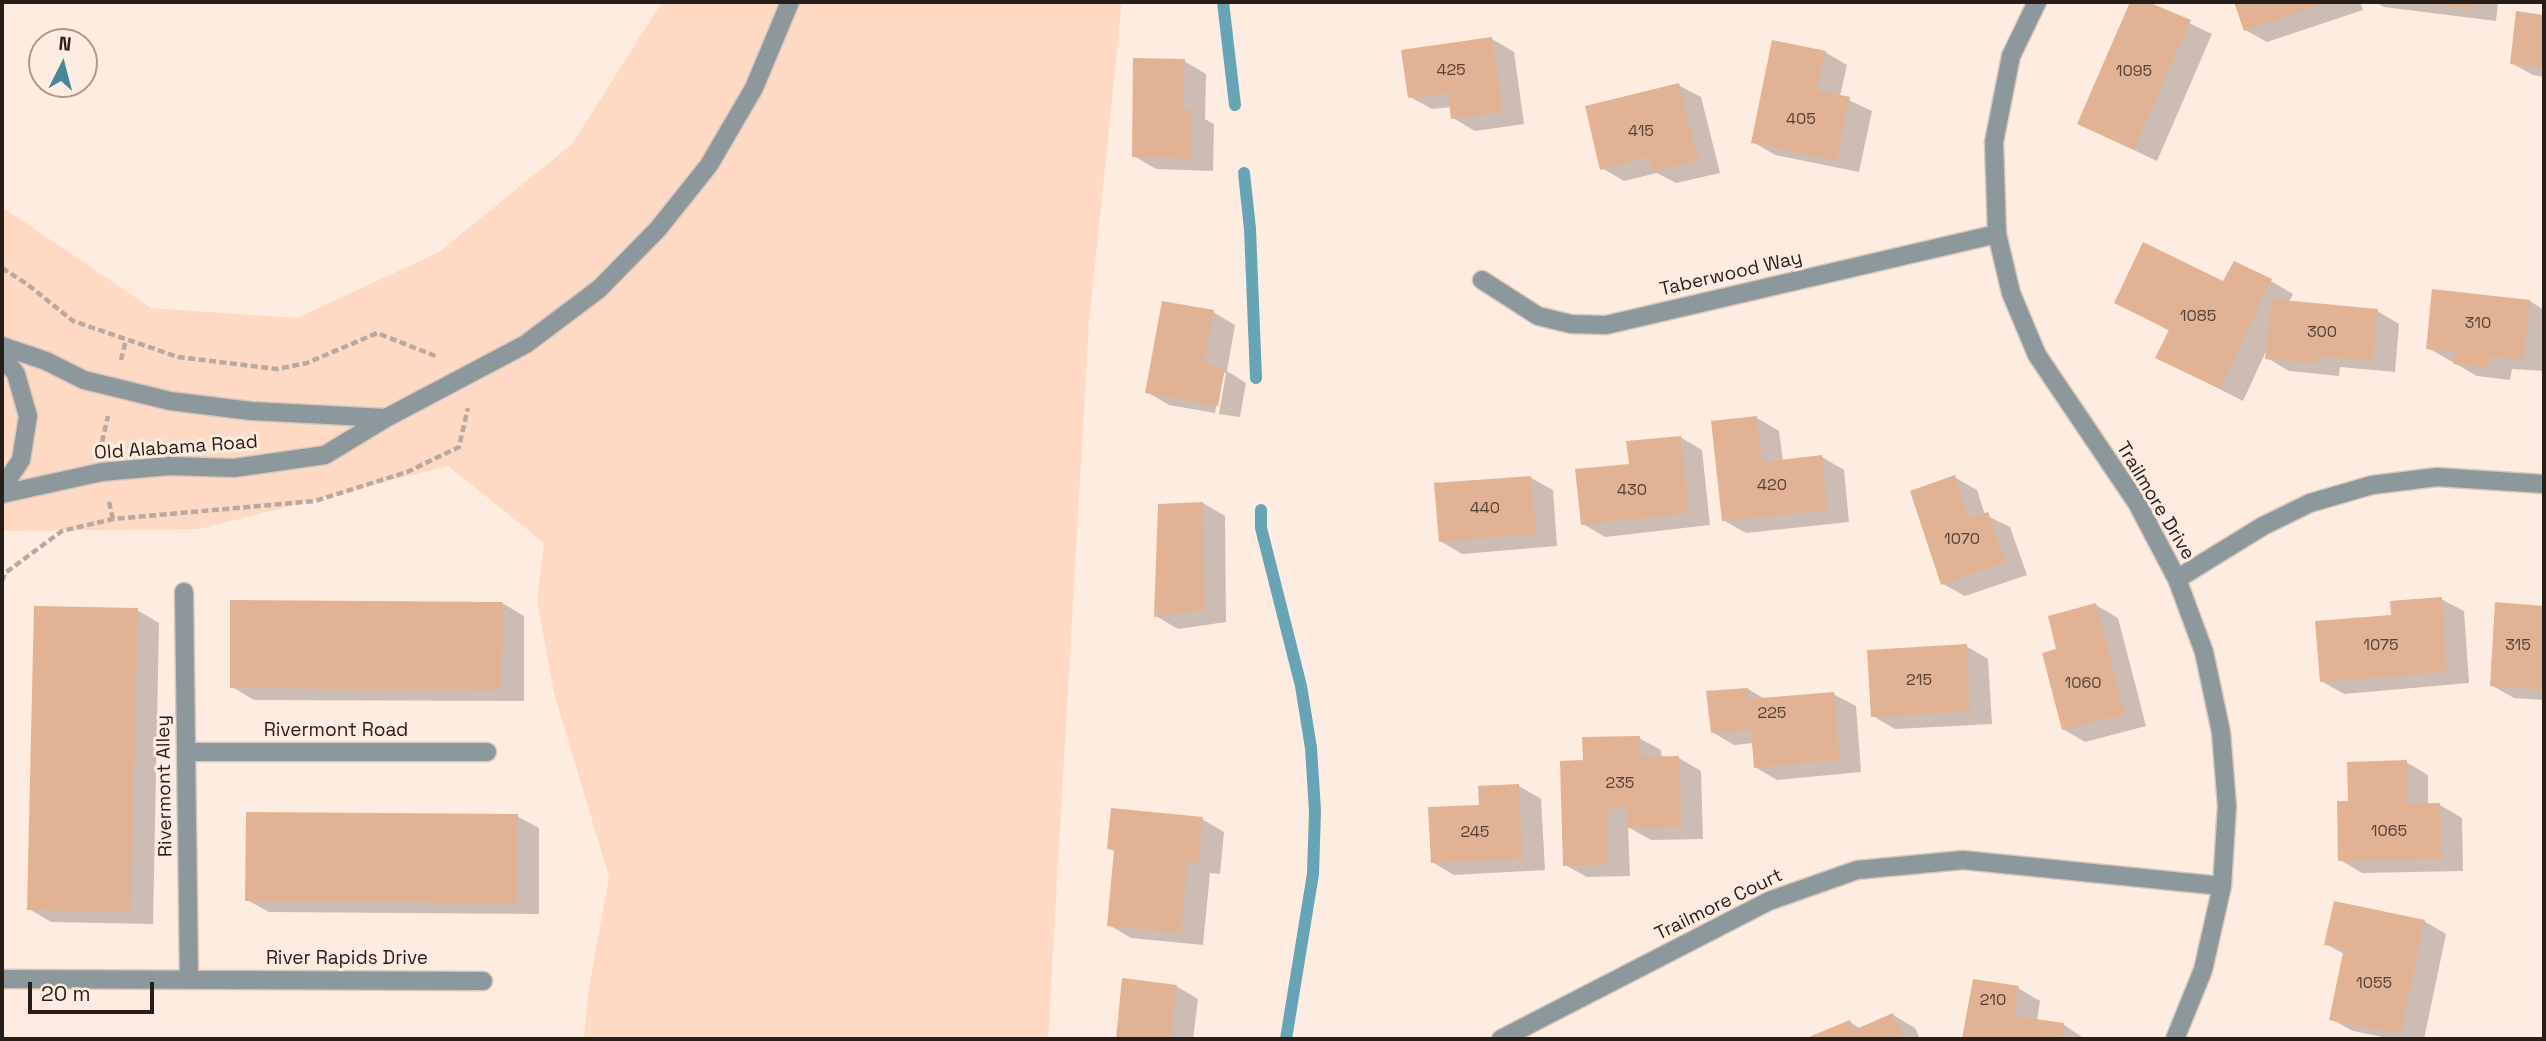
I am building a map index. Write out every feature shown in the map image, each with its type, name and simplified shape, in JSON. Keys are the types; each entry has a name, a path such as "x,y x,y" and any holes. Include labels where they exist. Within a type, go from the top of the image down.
{"street":[{"name":"Old Alabama Road","path":"2,491 102,472 169,466 234,468 325,455 386,418 526,344 599,289 658,229 709,165 754,88 790,2"},
{"name":"Trailmore Drive","path":"2037,2 2011,56 1994,142 1997,234 2011,293 2037,355 2137,503 2177,579 2204,652 2221,732 2227,806 2222,886 2203,970 2175,1039"},
{"name":"Taberwood Way","path":"1482,280 1538,316 1571,324 1606,325 1997,234"},
{"name":"Old Alabama Road","path":"2,346 46,361 84,380 170,401 251,411 386,418"},
{"path":"2,355 19,381 28,416 21,460 2,491"},
{"path":"2177,579 2263,526 2310,503 2372,485 2437,477 2544,484"},
{"name":"Rivermont Alley","path":"184,592 189,979"},
{"name":"Rivermont Road","path":"186,752 487,752"},
{"name":"Trailmore Court","path":"1501,1039 1769,901 1857,870 1963,860 2222,886"},
{"name":"River Rapids Drive","path":"2,979 483,981"}],"path":[{"path":"2,268 73,320 178,358 277,369 307,363 377,333 476,372"},
{"path":"113,519 102,472 102,441 126,340"},
{"path":"2,582 5,573 62,531 113,519 315,501 407,472 459,447"}],"shaded area":[{"path":"662,2 1122,2 1089,323 1048,1039 584,1039 588,993 609,877 554,693 537,601 544,543 448,466 200,529 2,531 2,207 151,308 297,318 439,252 572,144"}],"building":[{"path":"2130,2 2148,2 2191,20 2134,150 2077,124"},
{"path":"2234,2 2328,2 2244,31"},
{"path":"2425,2 2475,2 2474,9"},
{"path":"2516,11 2544,15 2544,68 2510,64"},
{"path":"1492,37 1503,112 1451,119 1448,93 1408,98 1401,50"},
{"path":"1772,40 1826,51 1817,90 1850,97 1837,161 1751,143"},
{"path":"1133,58 1185,59 1183,110 1192,110 1192,159 1132,157"},
{"path":"1679,83 1699,160 1652,172 1649,157 1600,170 1585,106"},
{"path":"2143,242 2223,281 2234,261 2272,279 2220,389 2155,358 2169,330 2114,303"},
{"path":"2432,289 2530,300 2524,360 2490,357 2489,368 2453,364 2455,352 2426,349"},
{"path":"2272,299 2378,309 2373,361 2318,356 2317,364 2265,359"},
{"path":"1162,301 1214,310 1205,364 1225,368 1218,406 1145,393"},
{"path":"1757,416 1762,462 1822,455 1828,510 1722,521 1711,421"},
{"path":"1681,436 1689,513 1581,525 1575,469 1629,464 1626,441"},
{"path":"1955,475 1969,518 1988,512 2006,562 1941,585 1910,491"},
{"path":"1531,476 1536,534 1439,542 1434,483"},
{"path":"1203,502 1205,610 1154,617 1158,504"},
{"path":"2442,597 2447,672 2320,682 2315,621 2391,615 2390,601"},
{"path":"230,600 503,602 502,690 230,688"},
{"path":"2495,602 2544,606 2544,690 2490,686"},
{"path":"2096,603 2125,714 2062,730 2042,653 2056,649 2048,616"},
{"path":"34,606 138,608 131,912 27,910"},
{"path":"1967,644 1970,712 1871,717 1867,650"},
{"path":"1748,688 1749,699 1834,692 1840,760 1754,768 1751,730 1711,733 1706,691"},
{"path":"1640,736 1641,757 1679,756 1682,827 1627,828 1627,807 1607,807 1608,864 1563,866 1560,761 1583,760 1582,737"},
{"path":"2407,760 2407,804 2440,803 2442,859 2338,861 2337,801 2348,801 2347,762"},
{"path":"1519,784 1523,859 1431,863 1428,807 1479,805 1478,786"},
{"path":"1111,808 1203,817 1198,863 1188,862 1181,933 1107,926 1114,850 1107,849"},
{"path":"246,812 518,814 517,903 245,901"},
{"path":"2334,901 2425,920 2401,1034 2329,1020 2344,948 2324,945"},
{"path":"1122,978 1177,985 1170,1039 1116,1039"},
{"path":"1973,979 2019,986 2014,1016 2064,1023 2062,1039 1962,1039"},
{"path":"1893,1013 1904,1039 1804,1039 1850,1020 1854,1030"}],"waterway":[{"path":"1223,2 1235,105"},
{"path":"1244,173 1250,229 1256,378"},
{"path":"1261,510 1261,528 1301,686 1311,748 1315,811 1313,874 1286,1039"}]}
